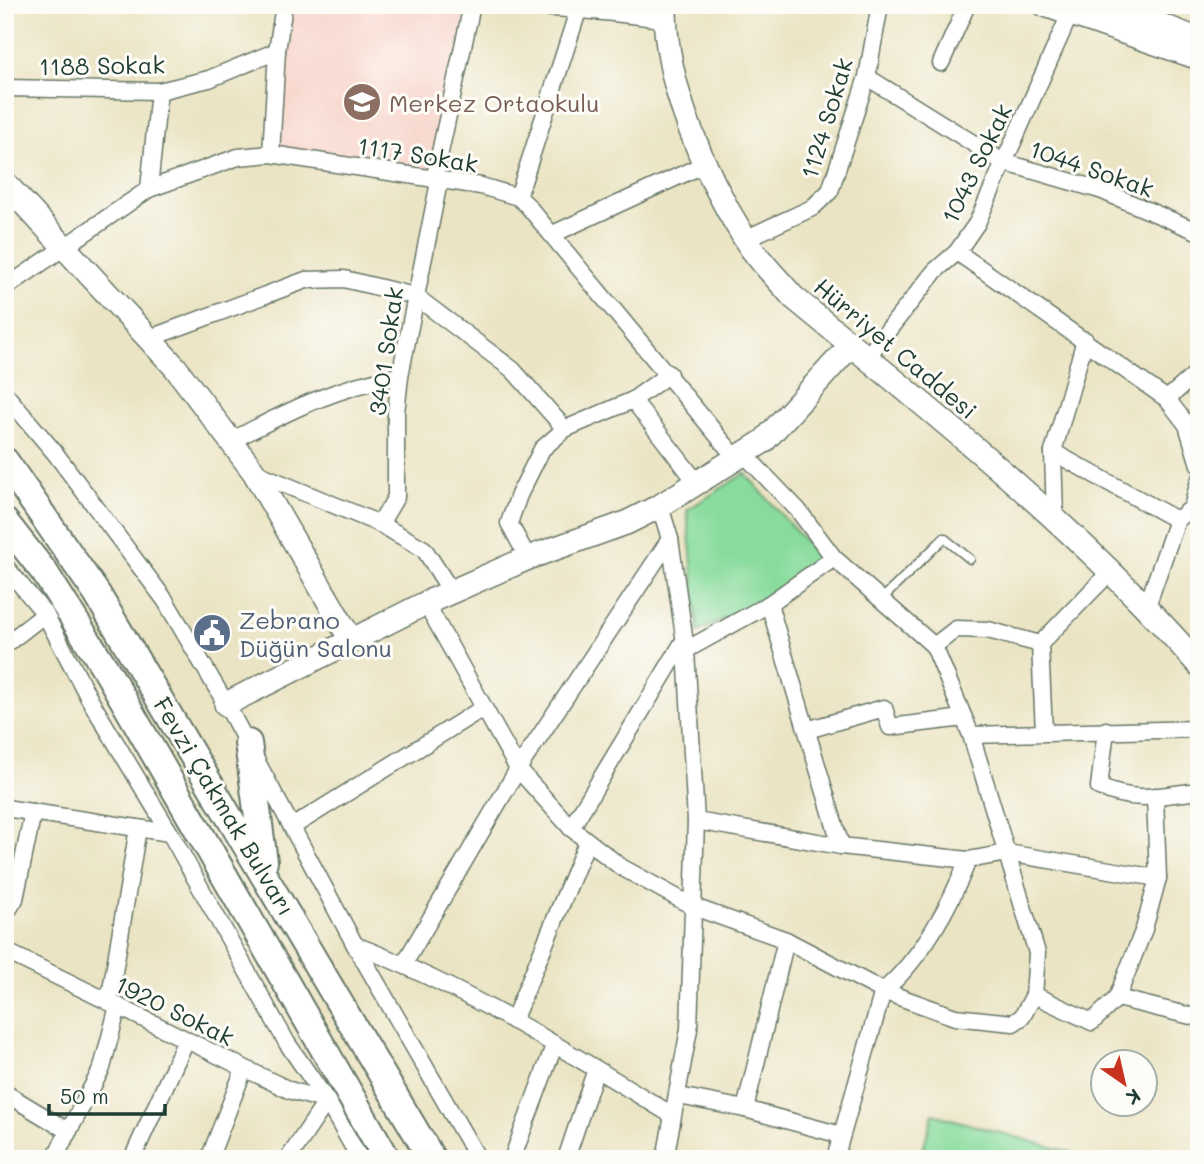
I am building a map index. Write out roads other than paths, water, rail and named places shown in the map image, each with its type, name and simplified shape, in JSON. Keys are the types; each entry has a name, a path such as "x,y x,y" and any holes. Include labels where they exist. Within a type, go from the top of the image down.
{"main road":[{"name":"Fevzi Çakmak Bulvarı","path":"5,461 97,594 432,1159"},
{"name":"Fevzi Çakmak Bulvarı","path":"5,522 45,573 108,673 387,1159"},
{"path":"248,743 266,875"}],"street":[{"path":"271,154 276,51 284,5"},
{"name":"3401 Sokak","path":"380,524 396,497 396,413 400,376 472,5"},
{"path":"520,5 578,11 665,13"},
{"name":"1124 Sokak","path":"744,239 812,208 831,191 867,77 880,5"},
{"path":"941,63 967,5"},
{"path":"1045,5 1073,10 1199,58"},
{"path":"1110,5 1199,40"},
{"name":"1043 Sokak","path":"859,351 935,271 957,252 976,223 1073,10"},
{"path":"426,603 518,769 571,828 621,867 694,907 786,940 883,991 955,1017 1013,1023 1022,1017 1034,995 1037,953 971,735 934,646 834,558 798,510 740,456 519,197 578,11"},
{"name":"Hürriyet Caddesi","path":"665,13 670,67 705,164 744,239 793,297 1055,518 1147,606 1199,664"},
{"name":"1188 Sokak","path":"5,88 159,91 209,79 276,51"},
{"name":"1044 Sokak","path":"867,77 1003,162 1100,190 1199,232"},
{"path":"149,189 159,91"},
{"name":"1117 Sokak","path":"5,288 149,189 238,157 271,154 481,186 519,197"},
{"path":"552,234 705,164"},
{"path":"5,183 150,338 254,472 351,640"},
{"path":"957,252 1167,399 1193,426 1199,465"},
{"path":"150,338 306,279 344,279 415,296 513,370 565,429"},
{"path":"1055,518 1053,452 1085,340"},
{"path":"226,704 451,591 528,558 625,523 660,506 764,441 859,351"},
{"path":"1167,399 1199,372"},
{"path":"528,558 512,531 512,513 542,449 565,429 633,400 669,374"},
{"path":"229,442 293,408 362,382 400,376"},
{"path":"5,394 55,453 165,600 248,743 355,945 478,1159"},
{"path":"633,400 698,484"},
{"path":"1053,452 1177,520"},
{"path":"254,472 380,524 424,549 451,591"},
{"path":"1147,606 1177,520 1195,509 1199,481"},
{"path":"660,506 670,539 684,647 696,821 689,1028 679,1096 672,1115 665,1159"},
{"path":"404,964 518,769 670,539"},
{"path":"571,828 684,647 769,604 834,558"},
{"path":"5,566 45,614 90,700 170,833 287,1043 327,1101 360,1159"},
{"path":"1044,732 1040,644 1111,571"},
{"path":"769,604 841,846"},
{"path":"5,645 45,614"},
{"path":"934,646 956,629 988,630 1040,644"},
{"path":"292,827 483,708"},
{"path":"807,730 884,708 890,727 964,718"},
{"path":"971,735 1199,729"},
{"path":"1106,730 1099,788 1140,800 1199,791"},
{"path":"1034,995 1092,1022 1117,998 1144,929 1158,878 1155,796"},
{"path":"5,808 170,833"},
{"path":"5,915 15,900 33,812"},
{"path":"696,821 841,846 968,860 1007,852 1158,878"},
{"path":"54,1159 102,1068 138,828"},
{"path":"513,1021 587,842"},
{"path":"835,1159 883,991 901,976 957,887 968,860"},
{"path":"745,1109 786,940"},
{"path":"355,945 404,964 513,1021 672,1115"},
{"name":"1920 Sokak","path":"5,951 289,1090 327,1101"},
{"path":"1117,998 1199,1018"},
{"path":"132,1159 186,1040"},
{"path":"512,1159 555,1046"},
{"path":"209,1159 244,1069"},
{"path":"566,1159 596,1069"},
{"path":"5,1093 68,1131"},
{"path":"679,1096 745,1109 841,1135"},
{"path":"288,1159 327,1101"}],"lane":[{"path":"880,601 944,538 970,559"}],"place":[{"name":"Merkez Ortaokulu","path":"362,102"},
{"name":"Zebrano Düğün Salonu","path":"212,633"}]}
